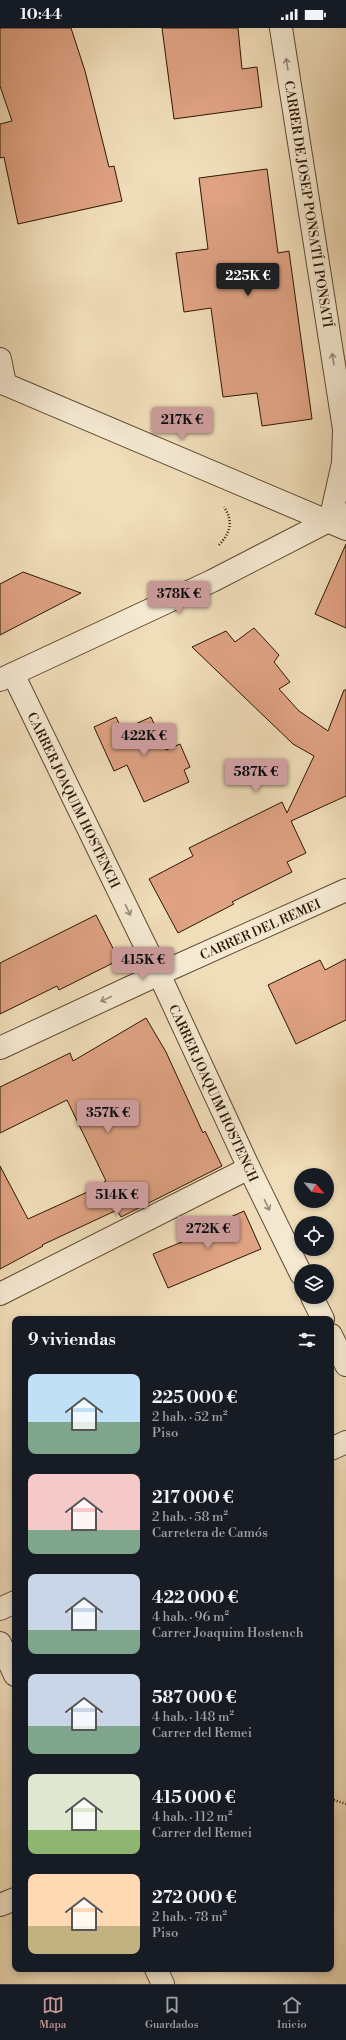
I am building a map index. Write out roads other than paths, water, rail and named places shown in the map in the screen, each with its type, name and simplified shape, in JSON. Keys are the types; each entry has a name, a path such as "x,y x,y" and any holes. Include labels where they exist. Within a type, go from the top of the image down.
{"street":[{"name":"CARRER DE JOSEP PONSATÍ I PONSATÍ","path":"281,28 344,429 340,520"},
{"path":"0,359 2,383 340,520"},
{"path":"4,674 212,580 340,520"},
{"name":"CARRER JOAQUIM HOSTENCH","path":"4,674 159,974 249,1168 296,1264"},
{"name":"CARRER DEL REMEI","path":"0,1048 159,974 346,890"},
{"path":"0,1294 249,1168"},
{"path":"316,1304 322,1316"},
{"path":"334,1341 346,1365"},
{"path":"334,1448 346,1442"},
{"path":"0,1610 12,1604"},
{"path":"0,1643 12,1669"},
{"path":"0,1906 12,1900"},
{"path":"157,1972 163,1984"}]}
